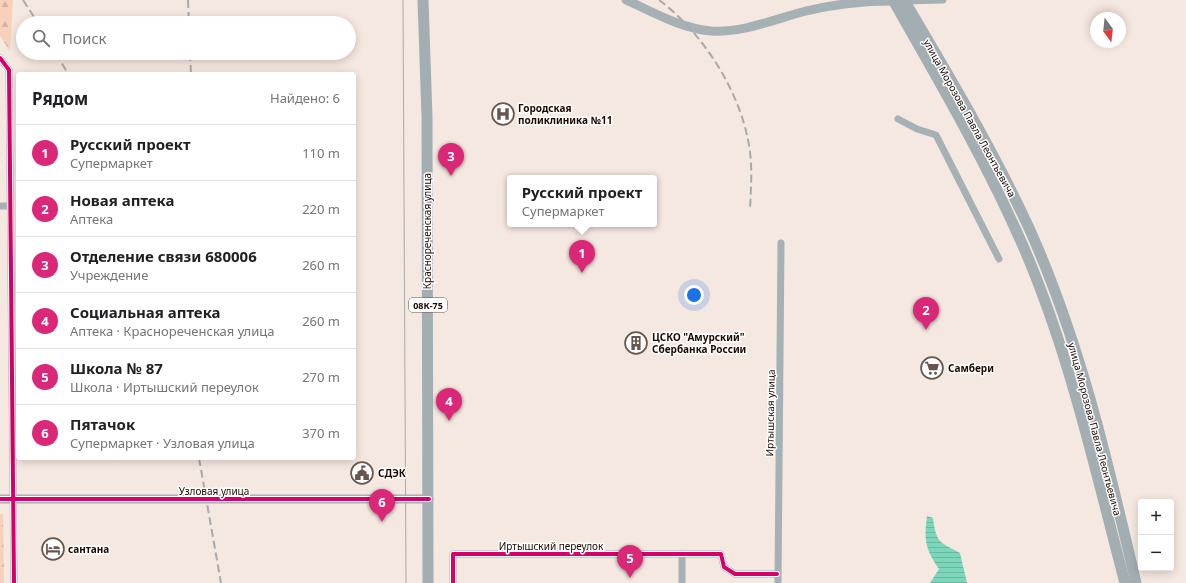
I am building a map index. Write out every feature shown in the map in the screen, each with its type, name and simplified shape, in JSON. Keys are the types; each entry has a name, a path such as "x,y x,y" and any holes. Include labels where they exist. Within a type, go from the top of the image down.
{"main road":[{"name":"Краснореченская улица","path":"423,0 427,124 428,583"},
{"name":"улица Морозова Павла Леонтьевича","path":"899,0 1001,196 1034,274 1071,377 1124,583"},
{"name":"улица Морозова Павла Леонтьевича","path":"899,0 996,161 1043,263 1080,367 1136,583"}],"street":[{"path":"626,0 672,21 713,31 746,28 807,11 852,2 942,0"},
{"path":"0,58 10,70 12,499 14,583"},
{"path":"898,120 917,129 936,135 999,259"},
{"path":"0,206 10,206"},
{"name":"Иртышская улица","path":"778,583 782,243"},
{"name":"Узловая улица","path":"0,499 429,499"},
{"name":"Иртышский переулок","path":"453,583 453,554 720,554 724,567 735,574 777,574"},
{"path":"682,554 682,583"}],"green space":[{"path":"0,0 13,0 10,51 0,36"},
{"path":"0,514 3,514 4,583 0,583"}],"shaded area":[{"path":"927,516 933,518 937,537 947,546 960,553 967,583 930,583 939,569 928,550 926,538"}],"tram line":[{"path":"403,0 406,583"}],"railway":[{"path":"23,0 33,16"},
{"path":"188,0 189,16"},
{"path":"659,0 674,13 703,44 716,62 736,101 743,120 750,149 750,210"},
{"path":"60,60 67,72"},
{"path":"190,60 191,72"},
{"path":"199,460 221,583"}],"cycle path":[{"path":"0,58 9,70 14,583"},
{"path":"0,499 429,499"},
{"path":"453,583 453,554 721,554 724,567 735,574 777,574"}],"place":[{"name":"Городская поликлиника №11","path":"503,114"},
{"name":"Отделение связи 680006","path":"451,176"},
{"name":"Русский проект","path":"582,273"},
{"name":"Новая аптека","path":"926,330"},
{"name":"ЦСКО \"Амурский\" Сбербанка России","path":"636,343"},
{"name":"Самбери","path":"932,368"},
{"name":"Социальная аптека","path":"449,421"},
{"name":"СДЭК","path":"362,473"},
{"name":"Пятачок","path":"382,522"},
{"name":"сантана","path":"53,549"},
{"name":"Школа № 87","path":"630,578"}]}
